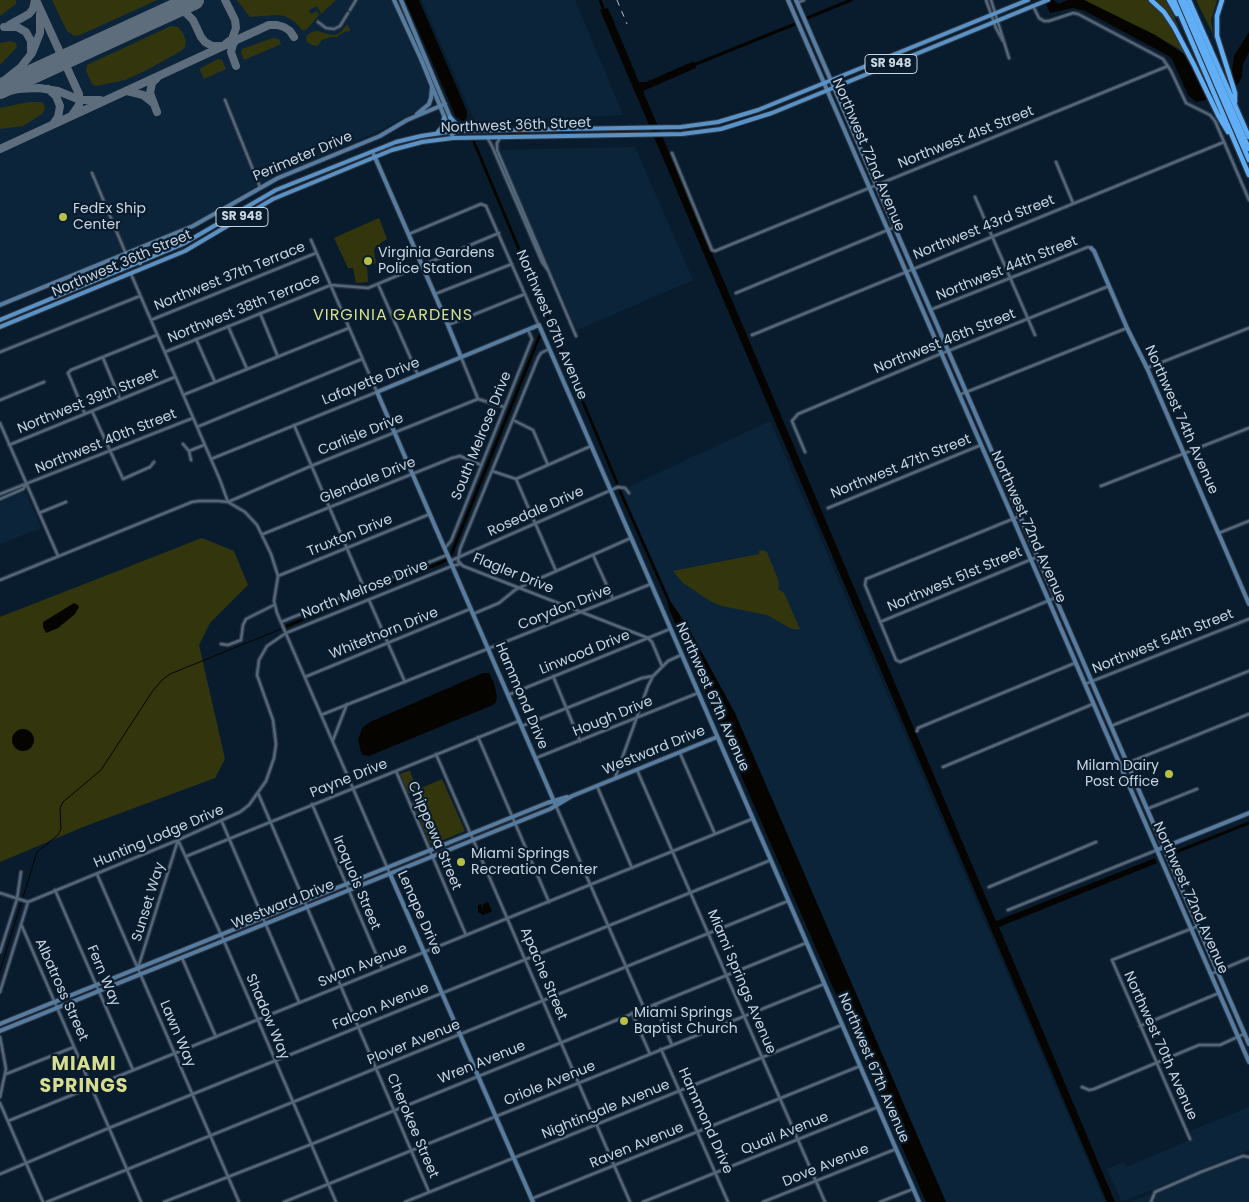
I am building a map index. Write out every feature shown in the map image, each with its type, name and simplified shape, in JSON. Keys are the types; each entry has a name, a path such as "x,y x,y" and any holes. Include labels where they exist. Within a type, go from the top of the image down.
{"highway":[{"path":"1151,0 1172,23 1218,116 1236,145 1249,175"},
{"path":"1169,0 1190,37 1235,106 1249,137"},
{"path":"1174,0 1190,37"},
{"path":"1180,0 1222,88 1228,96 1249,149"},
{"path":"1184,0 1222,88 1236,145"},
{"path":"1189,0 1249,160"},
{"path":"1222,0 1217,16 1217,36 1230,80 1222,88"}],"main road":[{"name":"Northwest 36th Street","path":"0,320 140,263 193,239 260,198 285,186 372,150 403,140 452,131 668,127 700,125 732,119 1028,0"},
{"name":"Northwest 36th Street","path":"0,327 131,274 197,244 255,208 288,192 375,156 416,144 455,138 671,134 702,132 735,126 772,113 1048,0"},
{"path":"952,31 955,38"},
{"path":"450,117 456,124 470,130"},
{"path":"437,133 442,127 444,118"},
{"path":"285,186 288,192"},
{"path":"193,239 197,244"},
{"path":"126,254 132,260 140,263"},
{"path":"121,270 127,261 126,254"},
{"path":"44,302 47,308"}],"street":[{"path":"318,22 326,28 334,29 340,26 356,0"},
{"path":"394,0 432,84 444,118 455,138"},
{"path":"400,0 445,104 450,117 452,131"},
{"name":"Northwest 72nd Avenue","path":"788,0 1249,1062"},
{"path":"797,1 804,0"},
{"path":"986,0 993,15"},
{"path":"990,0 995,22 1009,58"},
{"name":"Northwest 72nd Avenue","path":"797,1 1249,1044"},
{"path":"1033,6 1039,18 1044,21 1050,21 1073,13 1078,14 1163,59 1186,102 1210,115 1215,121 1249,200"},
{"name":"Northwest 41st Street","path":"672,154 712,250 715,251 1168,66"},
{"path":"413,117 429,104 432,84"},
{"path":"225,100 260,187"},
{"path":"413,117 445,104"},
{"name":"Perimeter Drive","path":"0,305 193,226 260,187 386,134 413,117"},
{"path":"487,137 542,262 548,270"},
{"path":"501,137 497,143 497,150 576,336"},
{"name":"Northwest 43rd Street","path":"752,335 1224,142"},
{"path":"372,150 435,294 478,399 504,407"},
{"path":"1056,162 1073,203"},
{"path":"92,173 126,254"},
{"path":"975,197 1034,335"},
{"name":"Northwest 67th Avenue","path":"409,234 481,204 488,208 918,1202"},
{"path":"736,293 895,227"},
{"name":"Northwest 38th Terrace","path":"164,352 331,285 364,289 499,233"},
{"path":"311,240 377,392"},
{"name":"Northwest 44th Street","path":"930,310 1088,247 1090,248"},
{"name":"Northwest 74th Avenue","path":"1090,248 1094,251 1147,368 1249,604"},
{"name":"Northwest 37th Terrace","path":"151,320 316,252"},
{"path":"435,294 512,264"},
{"path":"131,274 228,502"},
{"path":"378,284 418,375"},
{"name":"Northwest 46th Street","path":"805,452 792,420 798,414 1109,286"},
{"path":"448,325 525,294"},
{"path":"0,352 140,296"},
{"path":"926,318 930,310"},
{"path":"260,313 278,357"},
{"name":"Lafayette Drive","path":"211,459 539,325"},
{"path":"228,326 247,369"},
{"path":"183,395 349,328"},
{"path":"959,395 1128,328"},
{"path":"1147,368 1249,328"},
{"name":"South Melrose Drive","path":"444,548 451,541 531,342 528,330"},
{"path":"85,414 68,373 71,370 157,336"},
{"path":"196,339 215,382"},
{"path":"458,558 538,358 549,349"},
{"path":"103,358 120,399"},
{"name":"Northwest 40th Street","path":"197,426 362,359"},
{"name":"Northwest 39th Street","path":"9,445 175,377"},
{"path":"0,400 44,382"},
{"name":"Hammond Drive","path":"377,392 644,1008"},
{"name":"Carlisle Drive","path":"228,502 311,466 478,399"},
{"path":"92,411 123,478 150,467 154,462"},
{"name":"Northwest 40th Street","path":"0,494 193,418"},
{"path":"513,420 533,430 548,464"},
{"path":"0,423 58,556"},
{"path":"294,425 364,588"},
{"path":"1101,486 1249,428"},
{"path":"183,444 189,451 191,460"},
{"path":"189,451 204,445"},
{"name":"Northwest 47th Street","path":"828,508 981,445"},
{"path":"492,471 516,479 591,446"},
{"name":"Glendale Drive","path":"263,534 460,456 481,464"},
{"path":"988,463 997,465"},
{"path":"516,479 556,571"},
{"name":"Northwest 40th Street","path":"0,498 24,489 26,485"},
{"name":"Rosedale Drive","path":"451,564 466,554 610,491 623,487 629,493"},
{"path":"0,580 192,502 208,500 228,502 249,516 263,534 276,566 278,576 274,605 286,633"},
{"path":"39,513 66,502"},
{"name":"Truxton Drive","path":"278,576 430,514"},
{"path":"1020,516 866,579 864,582 896,660 900,662 1056,598"},
{"path":"1219,533 1249,521"},
{"path":"473,614 499,603 515,590 630,538"},
{"path":"460,549 462,553 466,554"},
{"path":"281,622 448,555"},
{"path":"593,555 613,599"},
{"name":"Northwest 51st Street","path":"880,622 1038,556"},
{"name":"Flagler Drive","path":"458,558 460,564 648,638"},
{"path":"451,564 460,564"},
{"name":"North Melrose Drive","path":"286,633 451,564"},
{"name":"Corydon Drive","path":"321,715 651,584"},
{"path":"368,600 405,682"},
{"path":"221,644 228,645 241,640 243,625 246,619 274,605"},
{"name":"Whitethorn Drive","path":"305,677 471,609"},
{"name":"Northwest 54th Street","path":"1085,684 1249,619"},
{"name":"Linwood Drive","path":"508,695 670,629"},
{"name":"Lenape Drive","path":"286,633 532,1200"},
{"name":"Hunting Lodge Drive","path":"27,901 222,822 249,805 271,769 276,744 273,720 259,682 258,660 267,646 286,633"},
{"path":"648,638 652,642 662,666"},
{"path":"614,779 653,676 668,661 681,655"},
{"path":"917,731 918,728 1076,663"},
{"path":"1111,726 1249,671"},
{"path":"553,676 580,741"},
{"path":"522,726 642,678 653,676"},
{"name":"Hough Drive","path":"536,758 698,693"},
{"path":"332,740 347,704"},
{"path":"943,767 1094,704"},
{"path":"1120,766 1249,714"},
{"name":"Payne Drive","path":"186,856 520,721"},
{"name":"Westward Drive","path":"0,1024 429,850 554,800 572,796 717,737"},
{"path":"478,738 549,902"},
{"path":"680,753 715,834"},
{"name":"Apache Street","path":"436,754 630,1202"},
{"name":"Miami Springs Avenue","path":"637,770 825,1202"},
{"name":"Chippewa Street","path":"396,771 466,936"},
{"path":"597,786 632,868"},
{"path":"1147,809 1197,790"},
{"name":"Cherokee Street","path":"258,793 429,1192"},
{"name":"Westward Drive","path":"0,1032 556,806 572,796"},
{"name":"Iroquois Street","path":"312,804 382,969"},
{"path":"1008,910 1249,813"},
{"name":"Swan Avenue","path":"8,1121 753,819"},
{"path":"222,822 299,1003"},
{"name":"Shadow Way","path":"178,840 221,934 336,1202"},
{"name":"Sunset Way","path":"138,968 142,961 178,840"},
{"path":"989,887 1096,842"},
{"name":"Falcon Avenue","path":"0,1174 771,860"},
{"path":"0,952 18,899 21,872"},
{"name":"Lawn Way","path":"97,874 239,1202"},
{"name":"Fern Way","path":"56,890 133,1070"},
{"path":"0,893 27,901 0,992"},
{"name":"Plover Avenue","path":"47,1202 544,1002 788,901"},
{"name":"Albatross Street","path":"21,924 142,1202"},
{"path":"1191,928 1198,926"},
{"name":"Northwest 70th Avenue","path":"1190,1139 1112,960 1191,928"},
{"name":"Wren Avenue","path":"164,1202 312,1144 806,942"},
{"path":"182,958 216,1037"},
{"path":"1211,974 1249,958"},
{"name":"Oriole Avenue","path":"284,1202 824,984"},
{"path":"1140,1026 1219,993"},
{"path":"655,1004 672,1045"},
{"path":"632,1013 650,1054"},
{"name":"Nightingale Avenue","path":"405,1202 842,1025"},
{"path":"1082,1087 1089,1090 1094,1089 1199,1045 1220,1045 1244,1034"},
{"path":"0,1037 6,1074 0,1097"},
{"path":"6,1074 75,1047"},
{"name":"Hammond Drive","path":"661,1050 728,1202"},
{"name":"Raven Avenue","path":"532,1200 860,1066"},
{"path":"0,1103 43,1202"},
{"name":"Quail Avenue","path":"643,1202 878,1107"},
{"name":"Dove Avenue","path":"763,1202 896,1149"},
{"path":"1151,1202 1155,1192 1243,1156 1249,1157"},
{"path":"880,1202 913,1189"}],"shaded area":[{"path":"0,0 392,0 426,78 429,87 429,98 423,108 375,133 267,180 193,223 0,302"},
{"path":"405,0 419,0 467,112 466,123 456,117"},
{"path":"422,0 575,0 623,115 477,122 471,113"},
{"path":"1044,0 1054,0 1058,4 1068,0 1084,0 1155,35 1184,54 1203,92 1233,79 1234,56 1249,32 1249,52 1243,64 1242,77 1238,84 1206,100 1196,102 1188,95 1172,59 1167,55 1085,11 1073,8 1050,13"},
{"path":"608,8 639,82 646,82 694,61 696,68 643,91 996,921 1155,858 1157,863 999,927 1115,1202 1107,1202 600,10"},
{"path":"635,147 693,280 577,330 499,150"},
{"path":"770,421 1105,1202 943,1202 620,491"},
{"path":"23,492 26,493 41,528 0,544 0,501"},
{"path":"666,595 687,625 735,713 946,1202 926,1202 669,609"},
{"path":"74,603 79,607 75,614 58,628 46,633 43,622"},
{"path":"483,673 489,673 494,683 497,697 493,705 369,756 363,755 361,752 358,740 362,728 370,722"},
{"path":"23,729 31,732 34,740 31,748 23,751 15,748 12,740 15,732"},
{"path":"488,902 492,911 487,914 485,911 486,914 483,915 478,912 478,905 481,904 483,909 483,904"},
{"path":"1249,1107 1249,1150 1122,1202 1107,1169 1124,1162 1127,1167 1192,1139 1190,1131"},
{"path":"1249,1156 1249,1202 1130,1202"}],"green space":[{"path":"0,0 16,0 16,4 0,16"},
{"path":"52,0 157,0 74,36 67,31"},
{"path":"237,0 336,0 321,14 317,6 309,10 311,14 317,11 319,15 303,31 295,22 285,16 250,17"},
{"path":"1084,0 1147,0 1161,11 1193,69 1179,49"},
{"path":"1155,0 1167,0 1182,36 1165,10"},
{"path":"1196,0 1217,0 1211,20 1213,34"},
{"path":"347,24 351,31 344,32 337,37 322,40 317,46 307,42 307,35 312,32 338,34"},
{"path":"171,26 178,27 183,33 186,41 185,47 181,51 125,80 96,86 92,84 86,71 87,65"},
{"path":"273,38 279,39 281,44 244,60 241,52 242,49"},
{"path":"10,41 16,43 17,47 0,65 0,43"},
{"path":"218,59 222,60 226,69 204,79 201,68"},
{"path":"29,102 42,102 45,109 42,114 23,126 0,129 0,108"},
{"path":"379,218 387,239 375,247 376,263 367,266 368,282 356,283 353,268 348,268 334,238"},
{"path":"202,538 234,551 248,585 210,623 199,645 225,759 215,778 83,827 0,862 0,617"},
{"path":"764,550 767,552 777,577 778,589 784,593 800,629 792,629 767,615 722,606 710,601 683,583 673,571 759,554 759,551"},
{"path":"410,771 417,790 442,779 465,831 431,845 412,802 414,801 411,793 408,793 400,774"}],"waterway":[{"path":"600,0 605,13"},
{"path":"807,18 851,0"},
{"path":"691,66 795,24"},
{"path":"474,142 617,483"},
{"path":"451,555 540,335"},
{"path":"620,491 668,599"},
{"path":"287,626 447,560"},
{"path":"0,971 37,852 58,835 61,829 60,808 63,802 101,770 152,692 170,674 281,629"},
{"path":"1176,852 1249,823"}],"taxiway":[{"path":"9,25 29,14 33,9 35,0"},
{"path":"36,0 79,94 79,105 72,115"},
{"path":"168,11 174,7 178,0"},
{"path":"166,13 175,10 186,13 193,20 205,42 212,46 223,46 232,39 236,28 235,20 225,0"},
{"path":"0,84 21,67 32,53 40,33 40,14"},
{"path":"0,149 269,25 284,27 294,37"},
{"path":"4,27 17,27 26,32 31,41 31,52"},
{"path":"236,40 231,52 236,66"},
{"path":"157,78 152,83 150,93 157,112"},
{"path":"0,93 18,89 39,88 58,91 80,100 100,100"},
{"path":"48,89 56,96 60,106 58,117 53,124"},
{"path":"127,91 143,95 152,102"}],"runway":[{"path":"0,89 194,0"}],"railway":[{"path":"617,0 627,24"}],"place":[{"name":"FedEx Ship Center","path":"63,217"},
{"name":"Virginia Gardens Police Station","path":"368,261"},
{"name":"Milam Dairy Post Office","path":"1169,774"},
{"name":"Miami Springs Recreation Center","path":"461,862"},
{"name":"Miami Springs Baptist Church","path":"624,1021"}],"district":[{"name":"VIRGINIA GARDENS","path":"393,316"},
{"name":"MIAMI SPRINGS","path":"84,1076"}]}
